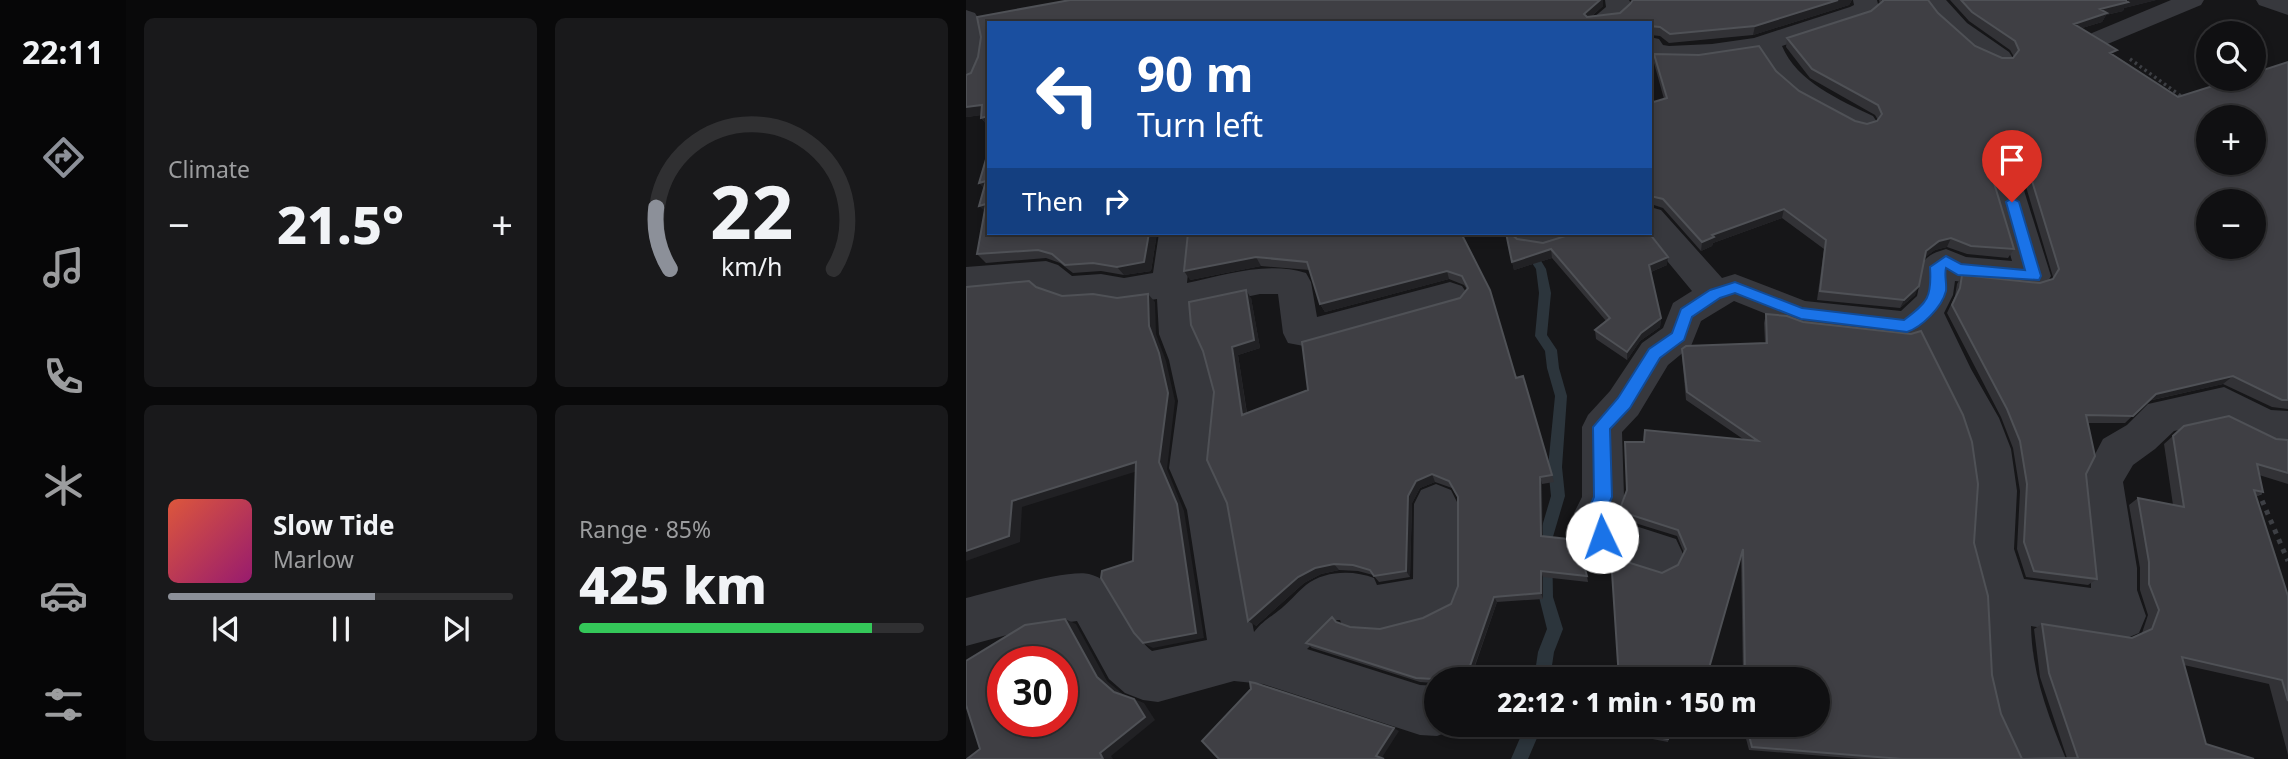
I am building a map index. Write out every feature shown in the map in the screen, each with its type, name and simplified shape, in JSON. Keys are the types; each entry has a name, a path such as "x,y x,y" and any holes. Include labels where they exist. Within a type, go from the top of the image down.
{"street":[{"path":"966,6 967,0"},
{"path":"1652,48 1655,52 1677,54 1743,49 1859,12 1867,8 1865,0"},
{"path":"1933,0 1958,28 2000,58"},
{"path":"2101,38 2192,0"},
{"path":"2268,0 2288,8"},
{"path":"966,19 974,36 966,75"},
{"path":"1768,42 1771,53 1790,79 1826,103 1863,122"},
{"path":"1660,554 1602,537 1596,513 1603,497 1602,427 1624,403 1655,354 1678,336 1686,313 1715,294 1735,288 1801,314 1907,326 1926,312 1939,291 1937,267 1946,261 1958,269 2034,276 2005,181"},
{"path":"1652,220 1715,294"},
{"path":"1175,235 1172,292 1177,334 1188,360 1198,401 1190,468 1209,510 1249,659"},
{"path":"1527,235 1535,240 1553,235"},
{"path":"966,281 1046,274 1057,284 1070,289 1101,287 1124,291 1172,292 1260,281 1294,282 1301,333 1450,295"},
{"path":"1926,312 1955,377 1979,418 1990,449 1996,491 1992,549 2007,601 2012,679 2022,717 2040,759"},
{"path":"2007,601 2122,616 2114,590 2114,568 2102,481 2118,452 2141,437 2162,416 2224,404 2277,427"},
{"path":"966,622 1040,603 1087,596 1101,614 1126,662 1143,676 1158,677 1249,659 1283,634 1292,632 1325,599 1357,594 1359,608 1384,609 1427,599 1436,592 1436,504"},
{"path":"1249,659 1424,710"}],"path":[{"path":"2277,427 2253,464 2259,498 2288,561"}],"building":[{"path":"1070,0 1600,0 1584,14 1587,17 1620,13 1633,0 1838,0 1755,26 1670,34 1660,27 1652,26 1652,21 987,21 987,116 981,118 982,105 966,107 966,75 971,73 978,57 981,37 977,17"},
{"path":"1883,0 1928,0 1938,13 1975,46 2002,58 2013,58 2019,50 2015,41 1972,12 1961,0 2125,0 2128,2 2100,9 2107,13 2074,24 2117,50 2110,53 2178,97 2197,91 2266,91 2266,69 2288,62 2288,400 2282,400 2233,376 2156,394 2133,416 2086,415 2095,456 2086,474 2097,579 2034,571 2024,542 2027,484 2020,441 2007,409 1952,305 1960,288 1962,275 2040,283 2053,279 2059,269 2029,171 2022,162 2010,159 1998,162 1991,173 2014,249 1971,246 1951,238 1939,241 1926,251 1919,286 1904,300 1820,291 1826,240 1784,209 1712,235 1714,237 1702,242 1663,199 1652,196 1652,102 1667,98 1654,54 1699,55 1759,46 1776,71 1799,91 1855,121 1867,124 1877,121 1882,114 1878,105 1812,69 1787,38 1871,11"},
{"path":"987,156 987,235 1149,235 1144,262 1117,267 1093,263 1065,265 1052,254 1038,250 977,254 986,204 979,206 986,181 979,183"},
{"path":"1188,235 1462,235 1490,290 1516,378 1523,376 1552,475 1540,477 1541,536 1577,540 1587,576 1541,571 1541,593 1494,597 1470,666 1480,667 1424,667 1424,678 1416,678 1306,643 1332,617 1336,622 1350,627 1380,629 1423,618 1451,604 1458,586 1458,497 1449,481 1432,474 1416,481 1408,496 1406,571 1374,576 1370,570 1353,565 1334,564 1315,568 1298,577 1248,621 1227,503 1207,460 1214,392 1203,351 1191,325 1189,302 1246,290 1254,340 1232,347 1242,415 1308,390 1302,342 1460,298 1468,288 1462,276 1447,271 1320,304 1307,262 1256,257 1184,271"},
{"path":"1506,235 1543,243 1569,235 1651,235 1668,257 1649,265 1661,318 1641,333 1627,352 1595,330 1610,318 1551,249 1512,262"},
{"path":"1029,281 1036,287 1062,296 1093,294 1117,298 1148,294 1149,326 1159,353 1168,393 1159,462 1177,504 1196,633 1143,643 1134,633 1101,578 1102,571 1133,561 1136,462 1012,501 1009,536 966,551 966,287"},
{"path":"1766,314 1787,316 1803,322 1911,334 1921,331 1963,415 1972,442 1978,484 1974,543 1988,596 1992,675 2001,714 2022,759 1902,759 1752,747 1749,737 1830,737 1830,667 1745,667 1743,549 1709,667 1618,667 1611,557 1662,573 1678,565 1686,549 1678,530 1622,512 1621,506 1627,490 1625,442 1644,442 1645,430 1758,441 1687,392 1682,349 1686,346 1767,343"},
{"path":"2229,416 2276,439 2288,440 2288,473 2257,464 2263,492 2254,490 2288,596 2288,701 2282,680 2182,657 2206,744 2254,759 2022,759 2078,758 2049,673 2042,624 2132,638 2152,629 2159,610 2149,584 2149,562 2138,498 2184,507 2173,436 2184,426"},
{"path":"1065,619 1097,677 1114,692 1134,699 1145,717 1100,753 1103,759 967,759 980,749 966,705 966,661 987,648 987,737 1078,737 1078,646 991,646 1025,625"},
{"path":"1250,682 1394,728 1376,756 1384,759 1219,759 1202,741 1251,689"}],"waterway":[{"path":"1517,235 1541,269 1545,293 1541,336 1551,350 1561,396 1555,467 1558,496 1545,540 1546,597 1555,629 1546,652 1544,667"},
{"path":"1519,759 1529,737"}],"route":[{"path":"1602,537 1596,513 1603,497 1602,427 1624,403 1655,354 1678,336 1686,313 1715,294 1735,288 1801,314 1907,326 1926,312 1939,291 1937,267 1946,261 1958,269 2034,276 2012,202"}]}
